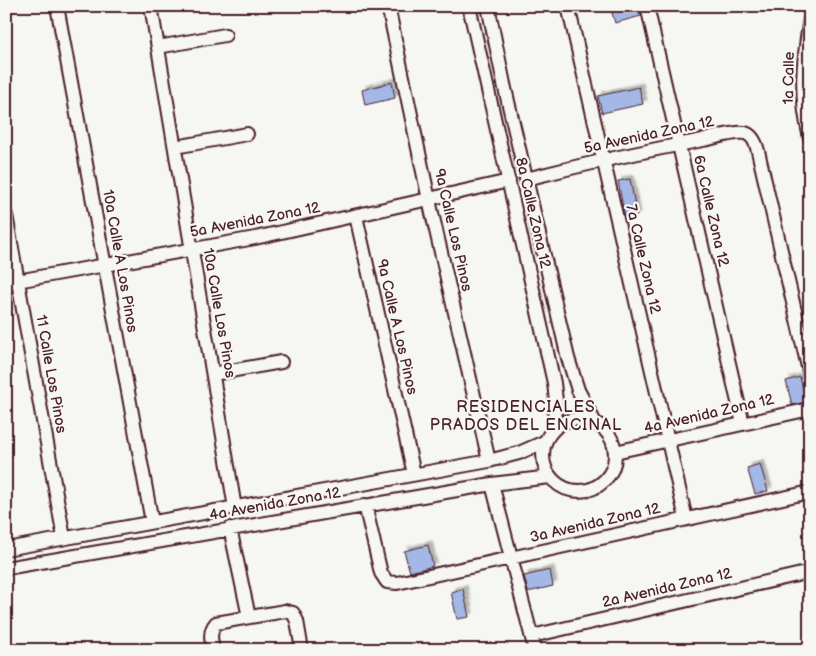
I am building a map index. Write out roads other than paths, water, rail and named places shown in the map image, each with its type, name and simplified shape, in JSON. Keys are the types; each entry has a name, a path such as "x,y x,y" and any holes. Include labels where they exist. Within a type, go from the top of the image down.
{"street":[{"name":"10a Calle A Los Pinos","path":"57,6 152,522"},
{"name":"10a Calle Los Pinos","path":"151,6 235,508"},
{"name":"9a Calle Los Pinos","path":"388,6 429,200 489,461"},
{"name":"8a Calle Zona 12","path":"470,6 554,383 556,401 553,429"},
{"name":"8a Calle Zona 12","path":"488,6 504,84 572,373 578,390 594,421"},
{"name":"7a Calle Zona 12","path":"568,6 686,519"},
{"name":"6a Calle Zona 12","path":"648,6 743,424"},
{"name":"1a Calle","path":"810,18 802,75 803,95 810,138"},
{"path":"158,47 225,35"},
{"name":"5a Avenida Zona 12","path":"526,179 680,144 739,133 749,135 753,138 758,151 810,376"},
{"path":"175,147 247,134"},
{"name":"5a Avenida Zona 12","path":"12,282 256,238 509,181"},
{"name":"11 Calle Los Pinos","path":"6,215 12,282 64,538"},
{"name":"9a Calle A Los Pinos","path":"356,216 414,474"},
{"path":"213,374 281,362"},
{"name":"4a Avenida Zona 12","path":"615,452 810,409"},
{"path":"584,418 594,421 609,434 615,452 614,464 610,474 602,483 592,489 569,490 558,485 550,477 544,466 542,454 544,442 553,429 562,422 584,418"},
{"name":"4a Avenida Zona 12","path":"6,549 489,461 519,453 544,442"},
{"name":"4a Avenida Zona 12","path":"6,568 365,505 492,484 550,477"},
{"path":"492,484 535,650"},
{"name":"3a Avenida Zona 12","path":"365,505 381,573 387,582 398,583 810,492"},
{"path":"230,528 249,617"},
{"name":"2a Avenida Zona 12","path":"532,636 810,572"},
{"path":"213,650 211,636 212,627 216,623 285,611 293,613 297,621 302,650"}],"district":[{"name":"RESIDENCIALES PRADOS DEL ENCINAL","path":"526,416"}]}
